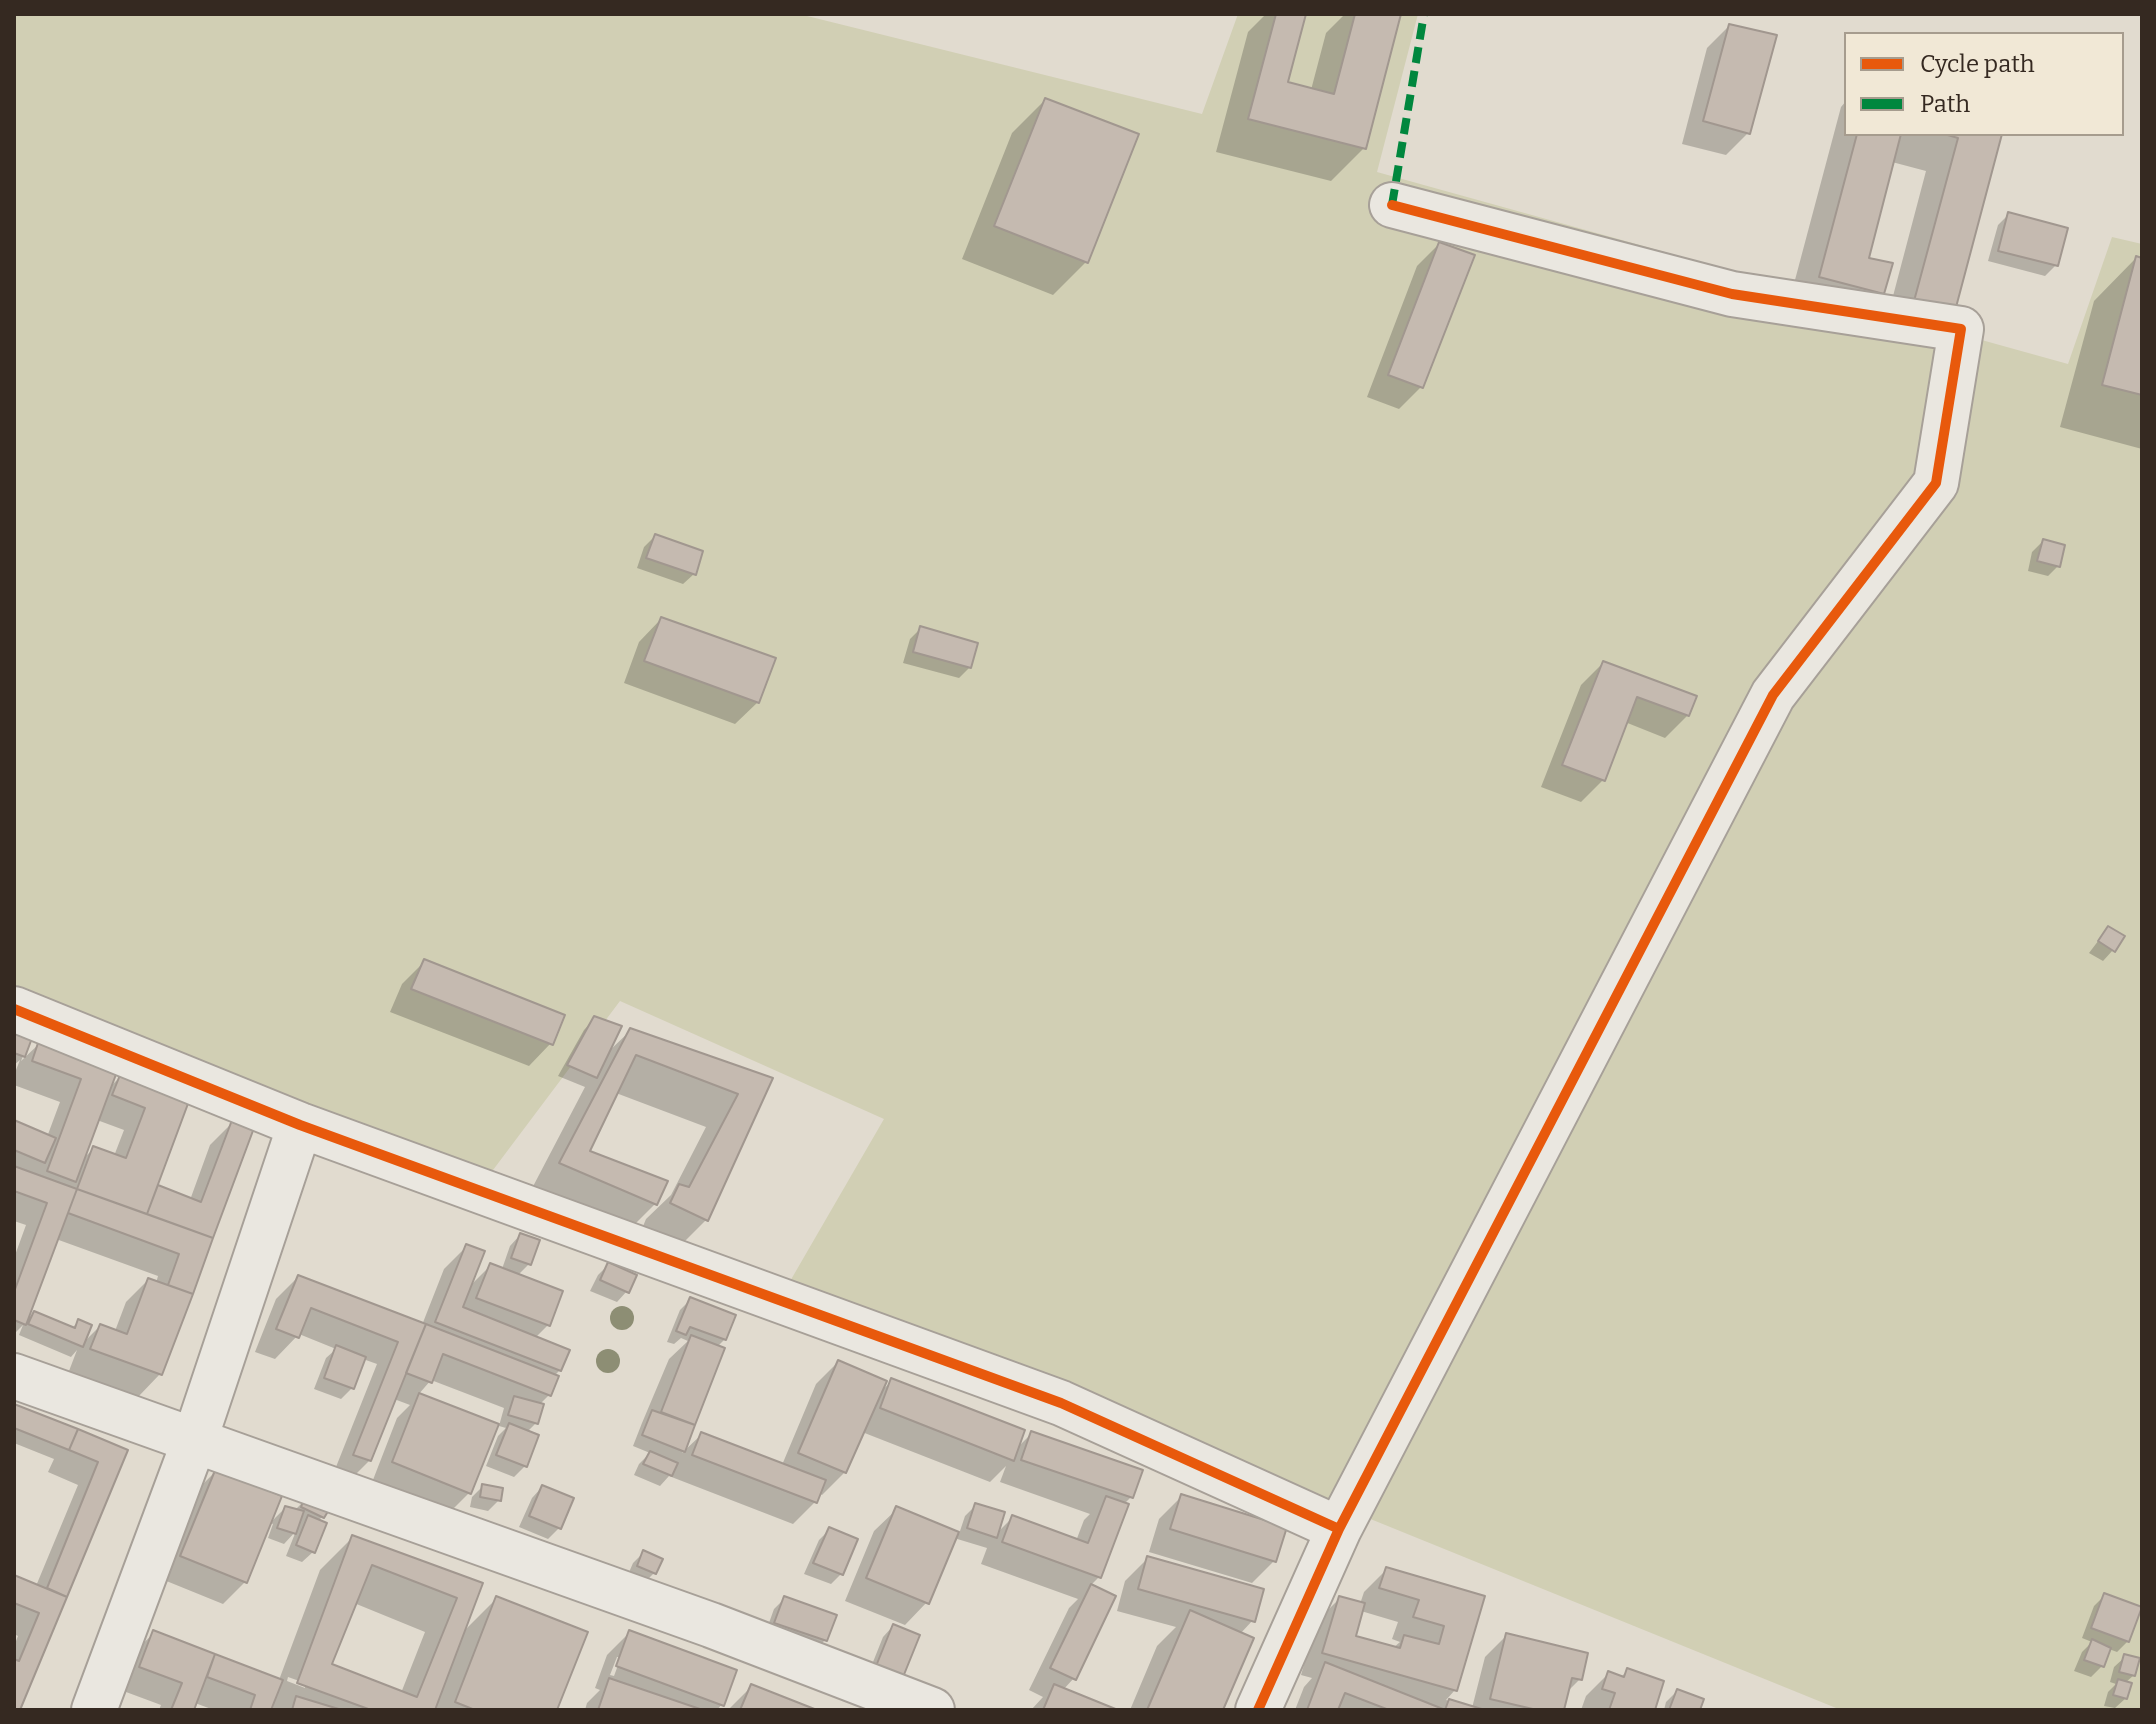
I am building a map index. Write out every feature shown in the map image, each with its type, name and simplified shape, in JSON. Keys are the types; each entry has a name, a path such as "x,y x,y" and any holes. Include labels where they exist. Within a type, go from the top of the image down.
{"street":[{"path":"1258,1710 1339,1529 1773,695 1936,483 1961,329 1732,294 1392,205"},
{"path":"14,1009 300,1125 1061,1403 1339,1529"},
{"path":"94,1710 194,1442 300,1125"},
{"path":"14,1376 711,1625 932,1710"}],"shaded area":[{"path":"14,14 799,14 1202,114 1238,14 1418,14 1377,172 2068,364 2112,237 2142,244 2142,1710 1841,1710 789,1283 884,1119 620,1001 490,1174 14,996"}],"building":[{"path":"1276,14 1306,14 1288,82 1334,94 1355,14 1401,14 1366,149 1248,119"},
{"path":"1729,24 1777,35 1750,134 1703,121"},
{"path":"1045,98 1139,134 1088,263 994,226"},
{"path":"1856,136 1900,136 1869,258 1893,263 1884,294 1819,277"},
{"path":"1951,136 2001,136 1955,311 1914,301 1958,138"},
{"path":"2008,212 2068,228 2058,266 1998,251"},
{"path":"1439,242 1475,255 1423,388 1388,375"},
{"path":"2136,256 2142,258 2142,395 2102,385"},
{"path":"655,534 703,551 696,575 646,558"},
{"path":"2043,539 2065,545 2060,567 2037,561"},
{"path":"661,617 776,658 759,703 644,661"},
{"path":"920,626 978,643 971,668 913,652"},
{"path":"1603,661 1697,696 1689,716 1637,697 1605,781 1562,765"},
{"path":"2108,926 2125,936 2115,952 2098,941"},
{"path":"424,959 565,1015 553,1045 411,989"},
{"path":"594,1016 622,1026 597,1078 567,1065"},
{"path":"630,1028 773,1078 708,1221 670,1203 679,1184 689,1187 738,1094 636,1055 590,1151 668,1181 657,1205 559,1163"},
{"path":"14,1032 32,1038 25,1057 14,1053"},
{"path":"39,1040 118,1069 76,1182 47,1171 81,1079 32,1061"},
{"path":"120,1075 189,1101 147,1214 77,1189 93,1146 126,1158 145,1108 112,1095"},
{"path":"14,1120 56,1138 45,1163 14,1150"},
{"path":"232,1120 254,1128 213,1238 147,1214 158,1185 201,1202"},
{"path":"14,1166 77,1189 26,1325 14,1320 14,1292 47,1203 14,1191"},
{"path":"77,1189 213,1238 193,1294 168,1285 179,1254 68,1213"},
{"path":"520,1233 540,1240 531,1265 511,1258"},
{"path":"466,1244 485,1251 463,1307 570,1350 561,1371 435,1322"},
{"path":"608,1262 637,1275 629,1293 600,1280"},
{"path":"490,1263 563,1291 550,1326 476,1298"},
{"path":"298,1275 426,1324 371,1461 353,1455 398,1342 311,1308 299,1338 276,1329"},
{"path":"148,1278 193,1294 162,1375 90,1349 100,1324 127,1334"},
{"path":"690,1297 736,1315 726,1340 690,1327 686,1335 676,1331"},
{"path":"34,1311 75,1328 78,1319 92,1325 83,1347 28,1324"},
{"path":"426,1324 559,1376 551,1396 443,1354 432,1383 406,1373"},
{"path":"691,1335 725,1348 695,1425 661,1412"},
{"path":"336,1345 366,1357 354,1389 324,1378"},
{"path":"838,1360 887,1381 846,1473 798,1453"},
{"path":"891,1378 1025,1430 1014,1461 880,1408"},
{"path":"419,1393 499,1424 471,1494 392,1462"},
{"path":"514,1396 544,1404 538,1424 508,1415"},
{"path":"14,1404 78,1429 69,1450 14,1428"},
{"path":"652,1410 695,1425 685,1452 642,1435"},
{"path":"509,1423 539,1435 527,1467 496,1455"},
{"path":"78,1429 128,1450 67,1597 47,1588 98,1462 69,1450"},
{"path":"1031,1431 1143,1470 1133,1498 1021,1460"},
{"path":"701,1432 826,1480 817,1503 692,1455"},
{"path":"650,1451 678,1463 672,1476 643,1464"},
{"path":"216,1468 282,1496 247,1583 180,1556"},
{"path":"482,1484 503,1488 501,1501 480,1497"},
{"path":"542,1485 574,1498 561,1529 529,1516"},
{"path":"1181,1494 1287,1527 1276,1562 1170,1529"},
{"path":"1106,1496 1129,1504 1101,1578 1002,1542 1012,1515 1088,1543"},
{"path":"305,1497 330,1508 324,1518 301,1507"},
{"path":"975,1503 1005,1512 997,1538 967,1528"},
{"path":"285,1506 304,1511 296,1534 277,1528"},
{"path":"896,1506 959,1532 929,1604 866,1578"},
{"path":"308,1515 327,1523 315,1553 296,1545"},
{"path":"829,1527 858,1539 843,1575 813,1563"},
{"path":"352,1535 483,1583 435,1710 371,1710 297,1683","holes":["372,1565 457,1598 417,1697 332,1664"]},
{"path":"643,1550 663,1559 656,1574 637,1566"},
{"path":"1147,1556 1264,1589 1255,1622 1138,1589"},
{"path":"1386,1567 1485,1596 1457,1691 1322,1653 1339,1596 1365,1603 1356,1636 1400,1648 1404,1635 1439,1644 1444,1626 1413,1617 1419,1600 1379,1588"},
{"path":"14,1575 67,1597 20,1710 14,1710 14,1659 19,1661 39,1613 14,1603"},
{"path":"1091,1584 1116,1596 1076,1680 1050,1668"},
{"path":"2104,1593 2142,1607 2129,1642 2091,1628"},
{"path":"496,1596 588,1632 557,1710 475,1710 455,1702"},
{"path":"784,1596 837,1615 827,1641 774,1623"},
{"path":"1190,1610 1254,1638 1223,1710 1147,1710"},
{"path":"893,1624 920,1635 901,1682 874,1671"},
{"path":"153,1630 215,1654 194,1710 171,1710 182,1683 139,1667"},
{"path":"629,1630 737,1670 724,1706 616,1666"},
{"path":"1506,1633 1588,1653 1582,1680 1572,1678 1564,1710 1537,1710 1490,1699"},
{"path":"2092,1639 2111,1648 2104,1667 2084,1660"},
{"path":"215,1654 283,1680 271,1710 250,1710 255,1695 207,1677"},
{"path":"2124,1654 2140,1658 2135,1676 2119,1672"},
{"path":"1325,1662 1443,1709 1389,1710 1345,1693 1338,1710 1307,1710"},
{"path":"1627,1668 1664,1681 1655,1710 1609,1710 1615,1693 1602,1689 1608,1671 1624,1677"},
{"path":"609,1678 700,1709 598,1710"},
{"path":"2118,1679 2132,1683 2127,1699 2113,1695"},
{"path":"751,1684 817,1710 740,1710"},
{"path":"1054,1684 1118,1710 1043,1710"},
{"path":"1677,1689 1704,1699 1700,1710 1669,1710"},
{"path":"296,1696 342,1710 292,1710"},
{"path":"1449,1699 1485,1710 1445,1710"}],"marked path":[{"path":"1392,205 1424,14"}],"cycle path":[{"path":"1258,1710 1339,1529 1773,695 1936,483 1961,329 1732,294 1392,205"},
{"path":"14,1009 300,1125 1061,1403 1339,1529"}]}
